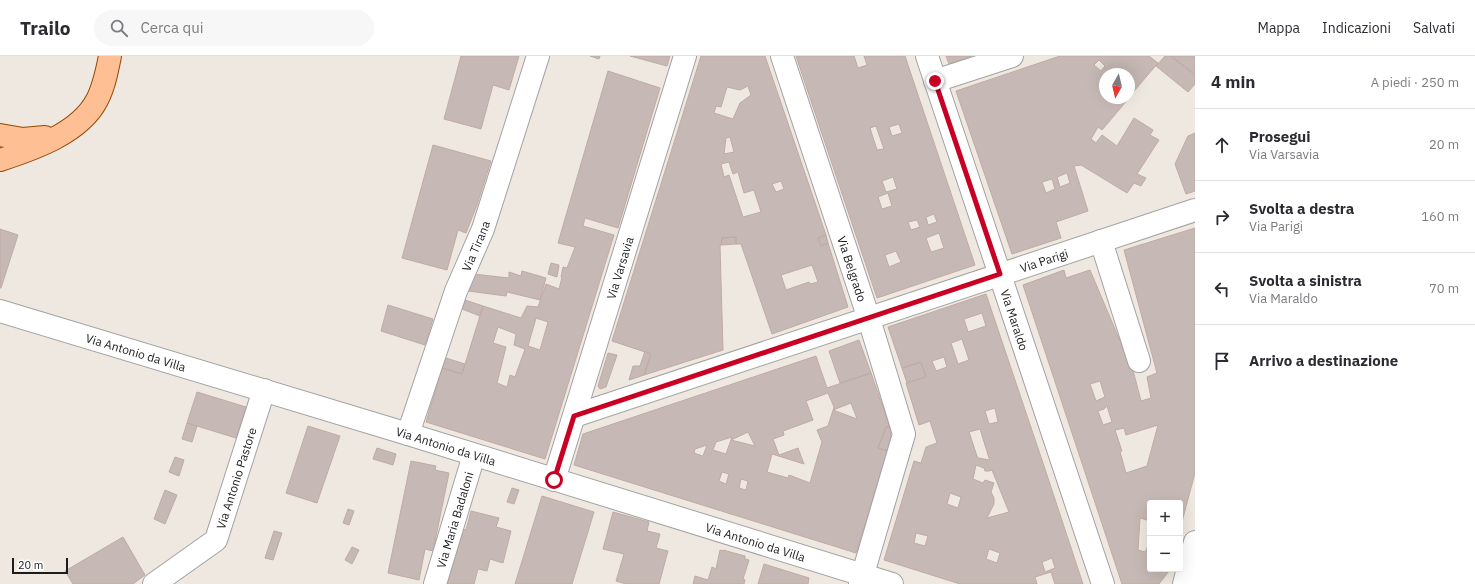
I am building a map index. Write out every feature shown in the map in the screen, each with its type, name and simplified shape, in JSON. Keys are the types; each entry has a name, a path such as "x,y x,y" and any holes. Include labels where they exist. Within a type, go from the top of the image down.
{"main road":[{"path":"0,160 37,147 72,128 83,119 97,100 103,86 110,56"},
{"path":"0,135 23,139 60,135"}],"street":[{"name":"Via Tirana","path":"408,434 456,291 484,229 538,56"},
{"name":"Via Varsavia","path":"554,480 685,56"},
{"name":"Via Belgrado","path":"782,56 869,318 904,434 862,580"},
{"name":"Via Maraldo","path":"927,56 1103,584"},
{"path":"935,81 1012,56"},
{"name":"Via Parigi","path":"574,416 1195,210"},
{"path":"1101,241 1140,361"},
{"name":"Via Antonio da Villa","path":"0,311 408,434 862,580 892,584"},
{"name":"Via Antonio Pastore","path":"154,584 216,540 264,390"},
{"name":"Via Maria Badaloni","path":"435,584 474,455"},
{"path":"1184,584 1195,542"}],"building":[{"path":"461,56 519,56 509,90 493,85 481,129 444,119"},
{"path":"590,56 600,56 599,59"},
{"path":"630,56 670,56 667,66"},
{"path":"701,56 765,56 826,235 818,238 821,246 828,243 848,307 772,334 741,244 736,244 736,237 722,238 720,245 723,350 644,375 651,354 612,341","holes":["748,86 751,95 740,103 733,119 714,113 716,106 721,107 727,87 740,90","730,137 734,152 724,154 726,138","729,162 733,174 738,172 744,193 754,190 761,212 743,217 729,175 724,177 721,164","781,181 784,189 776,192 772,184","812,265 818,282 810,284 809,282 786,290 781,275"]},
{"path":"796,56 854,56 858,68 867,65 864,56 905,56 975,265 877,298","holes":["899,124 902,133 892,136 889,127","876,126 884,149 877,150 870,128","893,177 897,189 886,192 882,181","888,193 892,206 882,209 878,197","934,214 937,222 928,225 926,217","917,220 920,227 911,230 908,222","939,233 944,248 931,252 926,238","896,251 901,262 889,267 885,255"]},
{"path":"946,56 972,56 949,64"},
{"path":"1060,56 1149,56 1158,63 1135,90 1135,68 1103,68 1105,66 1099,60 1094,65 1099,69 1099,104 1124,104 1102,130 1098,127 1091,139 1096,143 1102,135 1117,146 1134,118 1153,130 1150,135 1159,140 1137,174 1146,178 1141,186 1134,183 1127,193 1081,165 1074,166 1088,211 1056,222 1061,238 1012,254 956,91","holes":["1067,173 1070,183 1060,187 1057,177","1052,179 1055,189 1046,193 1042,182"]},
{"path":"1165,56 1171,56 1195,75 1195,84 1188,92 1156,66"},
{"path":"1171,56 1195,56 1195,75"},
{"path":"608,71 660,88 618,228 585,218 583,226 614,235 545,459 426,422 442,368 462,374 483,306 521,318 527,306 538,307 546,284 559,289 563,267 567,268 575,247 558,243","holes":["536,318 548,322 540,350 528,346","498,327 516,334 514,345 525,349 515,377 510,375 507,387 497,383 506,347 493,343"]},
{"path":"1195,133 1195,191 1186,194 1175,164 1188,136"},
{"path":"433,145 491,161 477,205 466,233 458,230 447,270 402,258"},
{"path":"1195,228 1195,473 1183,518 1183,500 1147,500 1147,520 1140,518 1138,550 1145,552 1147,548 1147,572 1168,572 1159,584 1122,584 1023,285 1064,270 1066,278 1090,270 1134,374 1141,401 1151,398 1147,377 1157,373 1124,250","holes":["1100,381 1105,397 1096,401 1090,384","1107,406 1112,422 1103,425 1098,411","1158,425 1147,466 1126,473 1120,452 1122,451 1115,430 1124,428 1126,435"]},
{"path":"0,229 18,235 1,288 0,288"},
{"path":"826,235 828,243 821,246 818,238"},
{"path":"736,237 736,244 721,245 722,238"},
{"path":"551,263 559,265 557,277 548,274"},
{"path":"522,271 546,278 540,300 507,292 506,296 468,291 473,274 509,278 509,272 521,276"},
{"path":"986,294 1083,584 1055,584 1051,572 1035,577 1037,584 960,584 884,560 914,461 921,463 926,447 937,443 930,421 919,425 906,383 926,377 921,362 902,368 888,327","holes":["982,313 986,326 968,332 964,319","962,339 969,360 958,364 951,343","944,357 947,367 936,371 932,361","995,408 998,422 989,424 985,411","980,429 990,460 978,458 969,432","976,465 984,468 985,471 992,470 1009,512 987,518 994,504 994,498 991,492 994,483 985,480 983,483 973,479","950,493 961,497 958,508 947,504","916,533 928,536 925,546 914,543","989,549 1000,553 997,563 986,559","1052,558 1055,568 1045,572 1042,562"]},
{"path":"465,300 483,306 480,316 462,309"},
{"path":"388,305 433,319 425,345 381,331"},
{"path":"859,340 871,373 840,383 829,351"},
{"path":"645,351 651,354 644,375 629,380 633,366 640,366"},
{"path":"608,353 617,355 606,387 600,389 598,386"},
{"path":"816,356 827,388 871,373 890,427 886,427 878,448 888,451 856,553 574,465 583,434","holes":["828,393 834,407 828,426 817,430 822,442 810,483 789,475 788,478 767,472 772,454 804,464 798,448 779,455 773,439 784,435 783,431 813,420 806,401","851,403 857,419 833,410","748,432 755,446 731,440","732,437 726,454 713,450 716,442","707,445 703,456 694,453 695,449","722,472 729,474 726,484 719,481","741,479 748,481 746,490 739,488"]},
{"path":"446,358 465,364 462,374 442,368"},
{"path":"921,362 926,377 907,383 902,368"},
{"path":"197,392 246,407 236,438 187,423"},
{"path":"187,423 197,426 192,442 182,439"},
{"path":"308,426 340,436 317,503 286,493"},
{"path":"886,427 890,427 891,442 888,451 878,448"},
{"path":"377,448 396,454 393,465 373,459"},
{"path":"175,457 184,460 179,476 169,472"},
{"path":"411,461 436,466 435,470 449,473 433,551 425,549 419,580 388,573"},
{"path":"512,488 519,490 514,504 507,502"},
{"path":"165,490 177,495 165,524 154,519"},
{"path":"542,496 594,512 572,584 515,584"},
{"path":"348,509 354,511 349,525 343,523"},
{"path":"471,511 499,518 496,527 511,531 503,563 490,559 487,571 478,569 474,584 443,584 458,528 466,530"},
{"path":"613,512 649,522 647,531 660,534 656,548 668,551 659,584 626,584 616,581 624,554 603,549"},
{"path":"274,531 282,533 273,560 265,558"},
{"path":"123,537 145,575 133,584 73,584 65,571"},
{"path":"352,547 359,550 352,564 345,560"},
{"path":"720,550 745,556 745,559 749,560 743,579 745,580 744,584 693,584 695,576 708,580 712,567 716,569"},
{"path":"764,564 809,578 808,584 758,584"}],"route":[{"path":"554,480 574,416 1000,274 935,81"}]}
